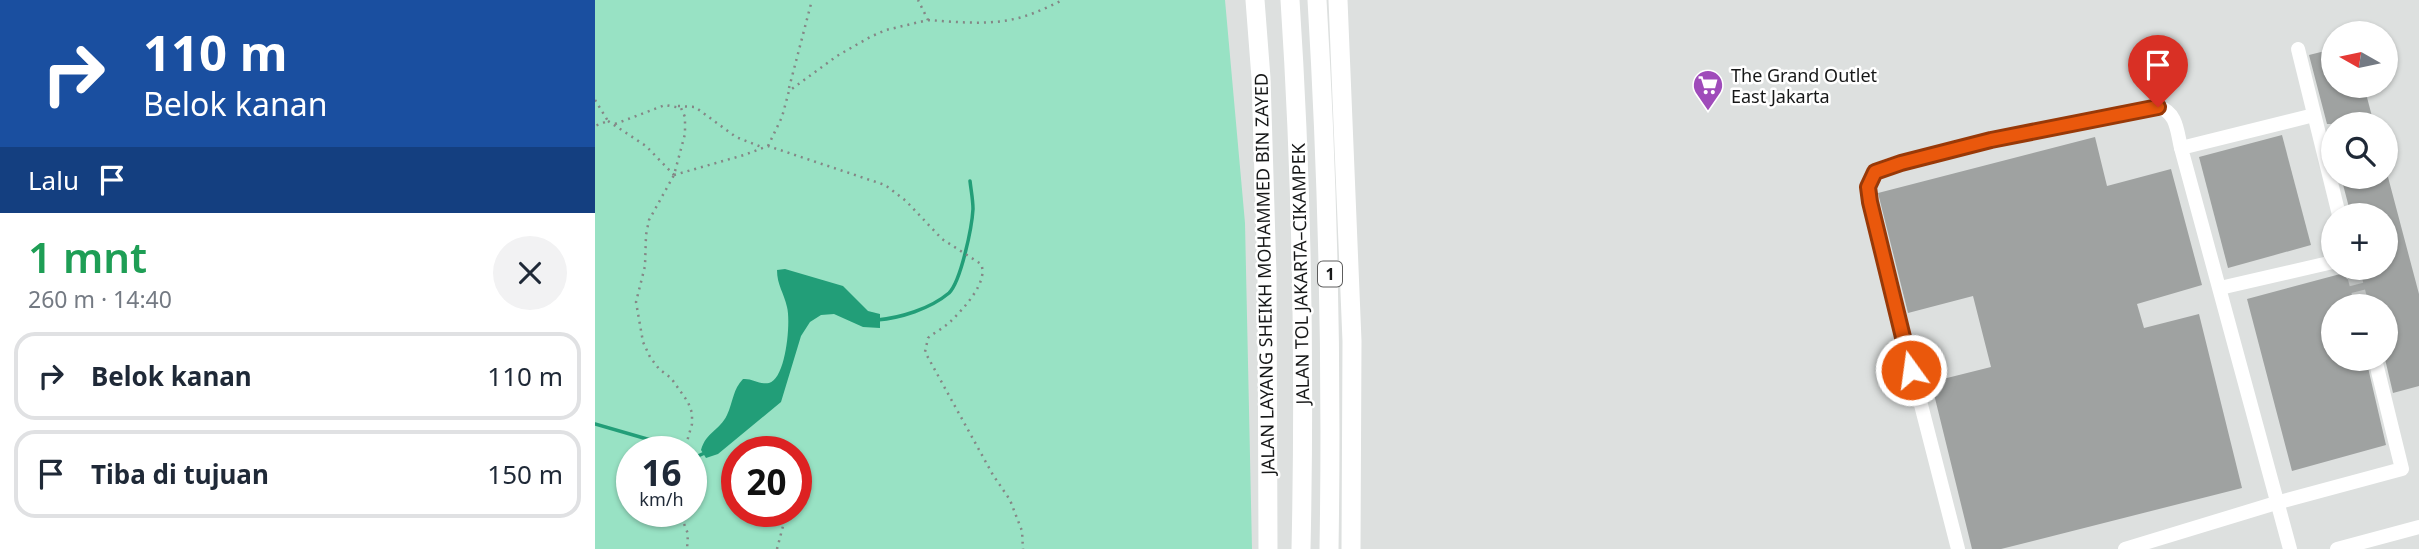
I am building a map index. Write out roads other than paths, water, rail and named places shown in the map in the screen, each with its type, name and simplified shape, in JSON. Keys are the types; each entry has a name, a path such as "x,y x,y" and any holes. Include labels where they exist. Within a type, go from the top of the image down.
{"highway":[{"name":"JALAN LAYANG SHEIKH MOHAMMED BIN ZAYED","path":"1255,0 1261,78 1267,275 1268,549"},
{"name":"JALAN TOL JAKARTA–CIKAMPEK","path":"1290,0 1301,211 1301,549"},
{"name":"JALAN TOL JAKARTA–CIKAMPEK","path":"1317,0 1327,151 1331,313 1329,549"},
{"name":"1","path":"1338,0 1352,341 1351,549"}],"street":[{"path":"2298,49 2336,203"},
{"path":"1958,549 1870,202 1868,187 1871,178 1875,172 1891,166 1978,144 2158,107 2165,109 2174,118 2290,549"},
{"path":"2181,148 2314,115"},
{"path":"2220,288 2321,265"},
{"path":"2126,549 2276,503 2402,469 2378,371"},
{"path":"2337,549 2419,527"}],"waterway":[{"path":"877,320 924,308 949,293 962,266 971,228 973,209 970,181"},
{"path":"595,424 637,436"}],"tunnel":[{"path":"2355,280 2359,294"}],"place":[{"name":"The Grand Outlet East Jakarta","path":"1708,112"}]}
